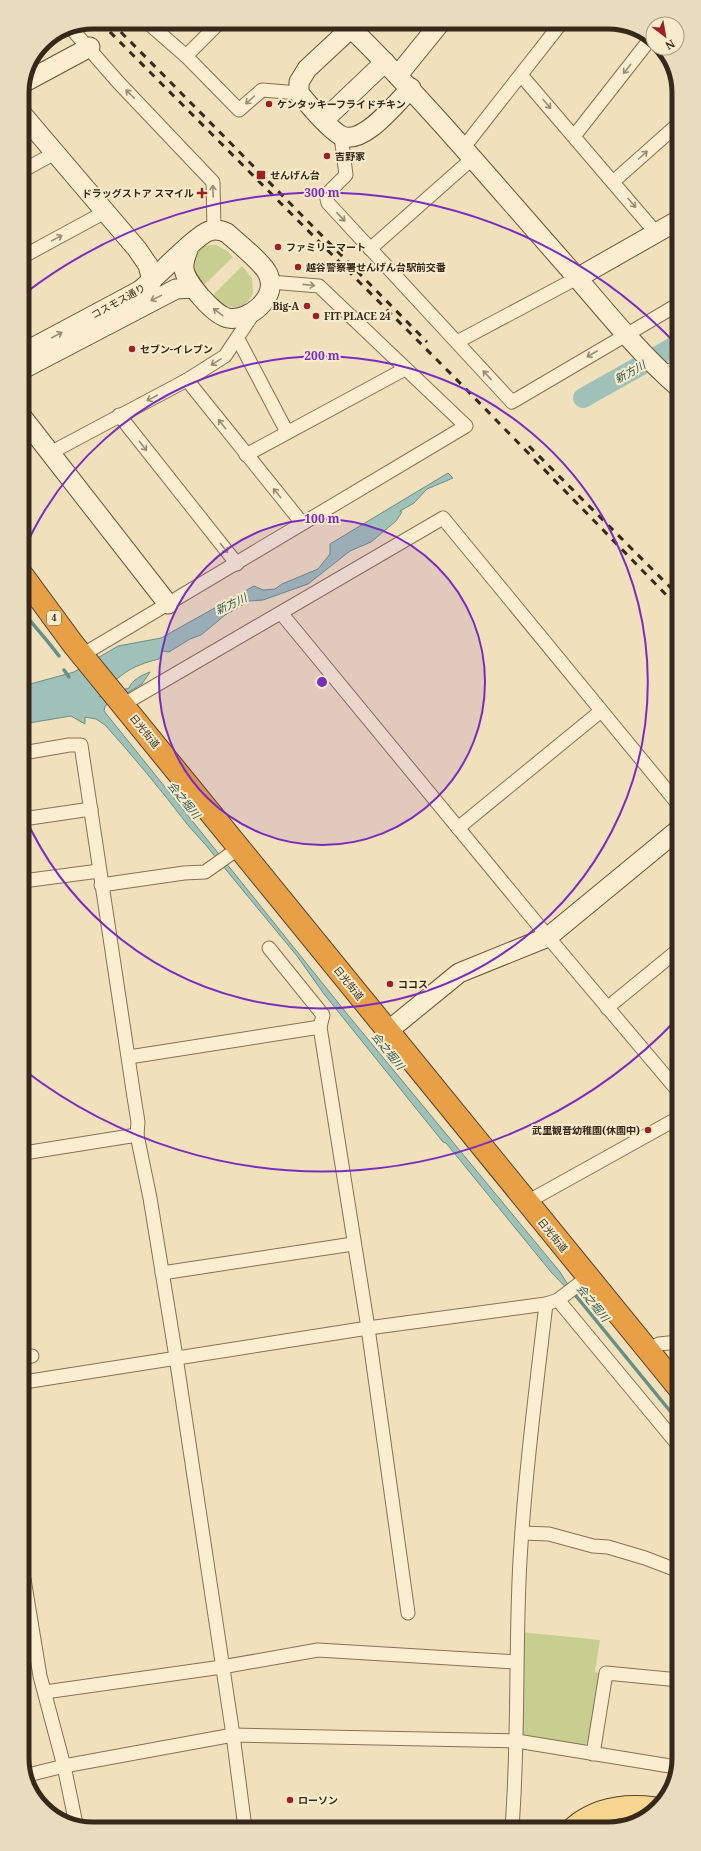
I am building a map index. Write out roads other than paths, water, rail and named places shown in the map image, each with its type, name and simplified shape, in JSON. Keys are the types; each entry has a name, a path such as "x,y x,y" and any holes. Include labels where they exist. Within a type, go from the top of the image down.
{"highway":[{"name":"日光街道","path":"29,584 84,657 122,703 232,853 388,1031 527,1202 583,1281 648,1350 672,1380"}],"main road":[{"path":"580,1822 607,1809 618,1807 649,1807"}],"street":[{"path":"155,29 186,56 239,110 262,90 299,93 340,136 346,175 326,195 328,202 512,402 631,341 672,309"},
{"path":"186,56 213,29"},
{"path":"299,93 299,82 307,69 346,29"},
{"path":"354,29 405,82 631,341 669,374"},
{"path":"340,136 353,137 362,135 370,129 405,82 437,29"},
{"path":"370,249 468,153 521,75 557,29"},
{"path":"75,32 90,47 118,82 213,182 198,241 184,268 193,288 226,318 237,318 248,315 264,302 268,294 270,282 267,271 227,233 198,241 156,256 145,254 137,249"},
{"path":"574,135 645,46"},
{"path":"31,79 90,47"},
{"path":"324,120 385,62"},
{"path":"521,75 614,181 657,234"},
{"path":"29,122 137,249 148,265 152,281"},
{"path":"614,181 672,129"},
{"path":"29,167 55,153"},
{"path":"29,253 105,212"},
{"path":"457,342 577,278 672,224"},
{"name":"コスモス通り","path":"29,349 139,291 198,241"},
{"path":"84,657 168,604 466,426 319,286 270,282"},
{"name":"コスモス通り","path":"29,365 176,289 193,288"},
{"path":"50,453 187,380 225,356 238,339 256,309"},
{"path":"238,339 288,432"},
{"path":"246,455 405,369"},
{"path":"187,380 302,523"},
{"path":"119,415 236,564"},
{"path":"29,426 168,604"},
{"path":"122,703 281,613 443,518 672,797"},
{"path":"281,613 672,1085"},
{"path":"458,828 601,711"},
{"path":"29,752 80,744 129,1057 138,1122 137,1135 150,1198 176,1357 222,1667 234,1735 244,1822"},
{"path":"29,818 90,809"},
{"path":"388,1031 459,973 548,937 672,835"},
{"path":"101,885 184,873 205,872 214,868 232,853"},
{"path":"29,880 99,870"},
{"path":"269,948 323,1015 320,1027 368,1328 408,1613"},
{"path":"607,1008 672,955"},
{"path":"129,1057 320,1027"},
{"path":"527,1202 672,1121"},
{"path":"29,1152 137,1135"},
{"path":"162,1272 354,1244"},
{"path":"29,1381 176,1357 555,1300 583,1281"},
{"path":"555,1300 672,1439"},
{"path":"512,1822 517,1742 516,1662 522,1533 529,1454 555,1300"},
{"path":"648,1350 659,1344 672,1343"},
{"path":"522,1533 549,1534 593,1546 608,1547 645,1558 672,1568"},
{"path":"29,1610 40,1676 64,1766 75,1819"},
{"path":"45,1692 222,1667 318,1650 516,1662"},
{"path":"593,1754 606,1673 672,1679"},
{"path":"31,1774 64,1766 234,1735 517,1742 671,1766"},
{"path":"618,1807 636,1815"}],"water":[{"path":"448,473 453,478 427,489 414,503 400,511 402,512 396,521 371,542 350,551 308,584 263,600 249,601 225,615 201,635 190,639 169,652 163,651 159,659 140,665 126,672 99,697 129,688 135,680 150,672 142,684 105,706 104,711 348,1015 560,1272 577,1299 551,1272 446,1143 443,1142 324,994 297,956 105,725 96,719 85,717 85,724 71,716 29,723 29,684 74,672 118,646 161,638 254,586 263,590 275,589 282,584 318,569 330,554 330,544"}],"waterway":[{"name":"新方川","path":"583,398 672,348"},
{"path":"29,619 59,656"},
{"path":"64,670 69,677"},
{"name":"会之堀川","path":"572,1291 672,1413"}],"railway":[{"path":"107,29 463,386 672,601"},
{"path":"118,29 427,342"},
{"path":"529,446 672,589"}],"place":[{"name":"ケンタッキーフライドチキン","path":"269,104"},
{"name":"吉野家","path":"327,156"},
{"name":"せんげん台","path":"261,175"},
{"name":"ドラッグストア スマイル","path":"202,193"},
{"name":"ファミリーマート","path":"278,247"},
{"name":"越谷警察署せんげん台駅前交番","path":"298,267"},
{"name":"Big-A","path":"307,306"},
{"name":"FIT PLACE 24","path":"316,316"},
{"name":"セブン-イレブン","path":"132,349"},
{"name":"ココス","path":"390,984"},
{"name":"武里観音幼稚園(休園中)","path":"648,1130"},
{"name":"ローソン","path":"290,1800"}]}
